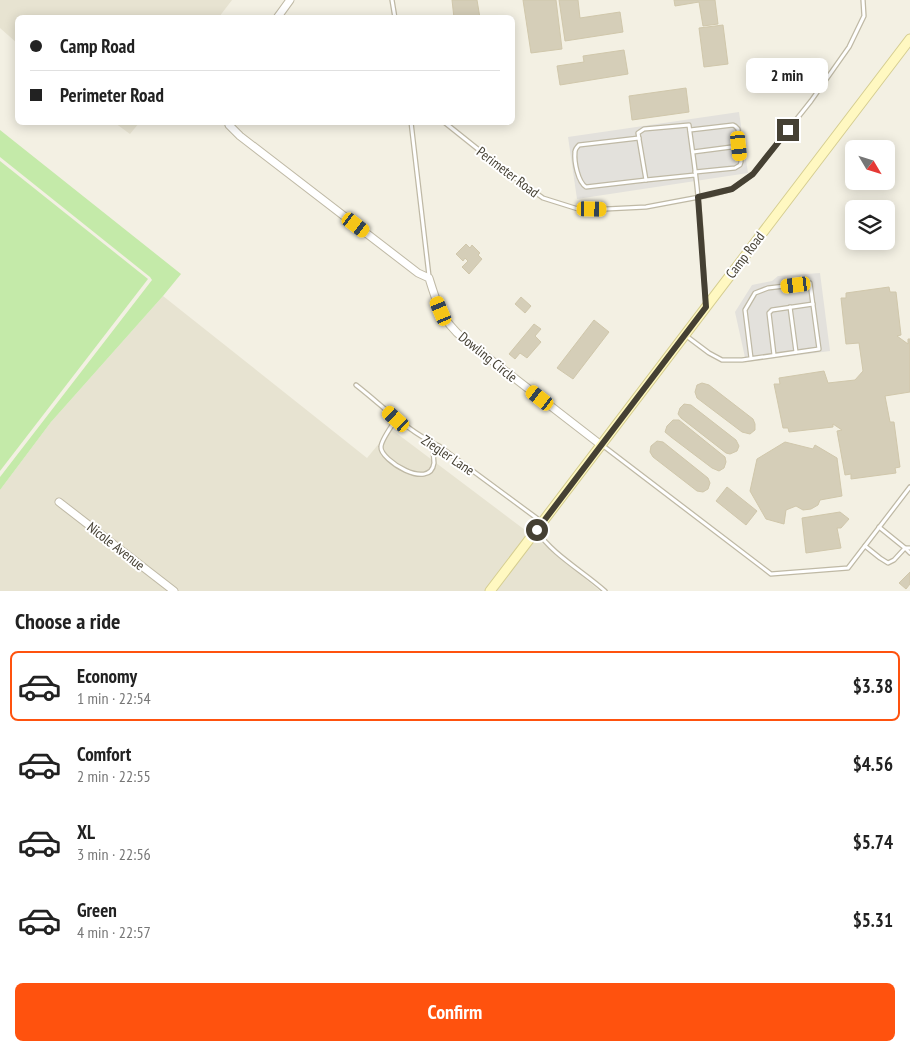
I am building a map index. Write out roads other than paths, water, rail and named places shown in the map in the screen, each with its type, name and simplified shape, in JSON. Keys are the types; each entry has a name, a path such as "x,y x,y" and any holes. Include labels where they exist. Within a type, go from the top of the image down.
{"street":[{"path":"278,15 290,0"},
{"name":"Camp Road","path":"490,591 910,39"},
{"path":"231,125 240,136 418,273 429,278"},
{"name":"Dowling Circle","path":"429,278 441,311 450,325 464,339 601,444"},
{"name":"Nicole Avenue","path":"59,502 174,591"}],"lane":[{"path":"392,0 394,15"},
{"name":"Perimeter Road","path":"448,125 543,198 578,208 606,209 646,206 732,189 753,174 811,101 849,47 864,16 863,0"},
{"path":"411,125 429,278"},
{"path":"646,180 638,133 644,130 689,125 698,197 706,307"},
{"path":"639,138 578,145 575,151 577,171 581,184 586,188 695,174 738,166 741,162 738,129 735,126 690,130"},
{"path":"692,152 739,146"},
{"path":"684,335 722,360 742,360 819,349 810,283 768,288 755,293 744,310 751,358"},
{"path":"774,355 768,314 772,310 813,304"},
{"path":"790,307 796,352"},
{"name":"Ziegler Lane","path":"356,385 396,419 447,452 539,526 541,536 555,550 605,591"},
{"path":"396,419 381,445 381,451 390,461 407,471 415,474 424,474 430,471 434,465 431,443"},
{"name":"Dowling Circle","path":"601,444 771,574 848,568 910,486"},
{"path":"879,527 910,553"},
{"path":"865,546 888,563 894,560 905,548 910,548"}]}
